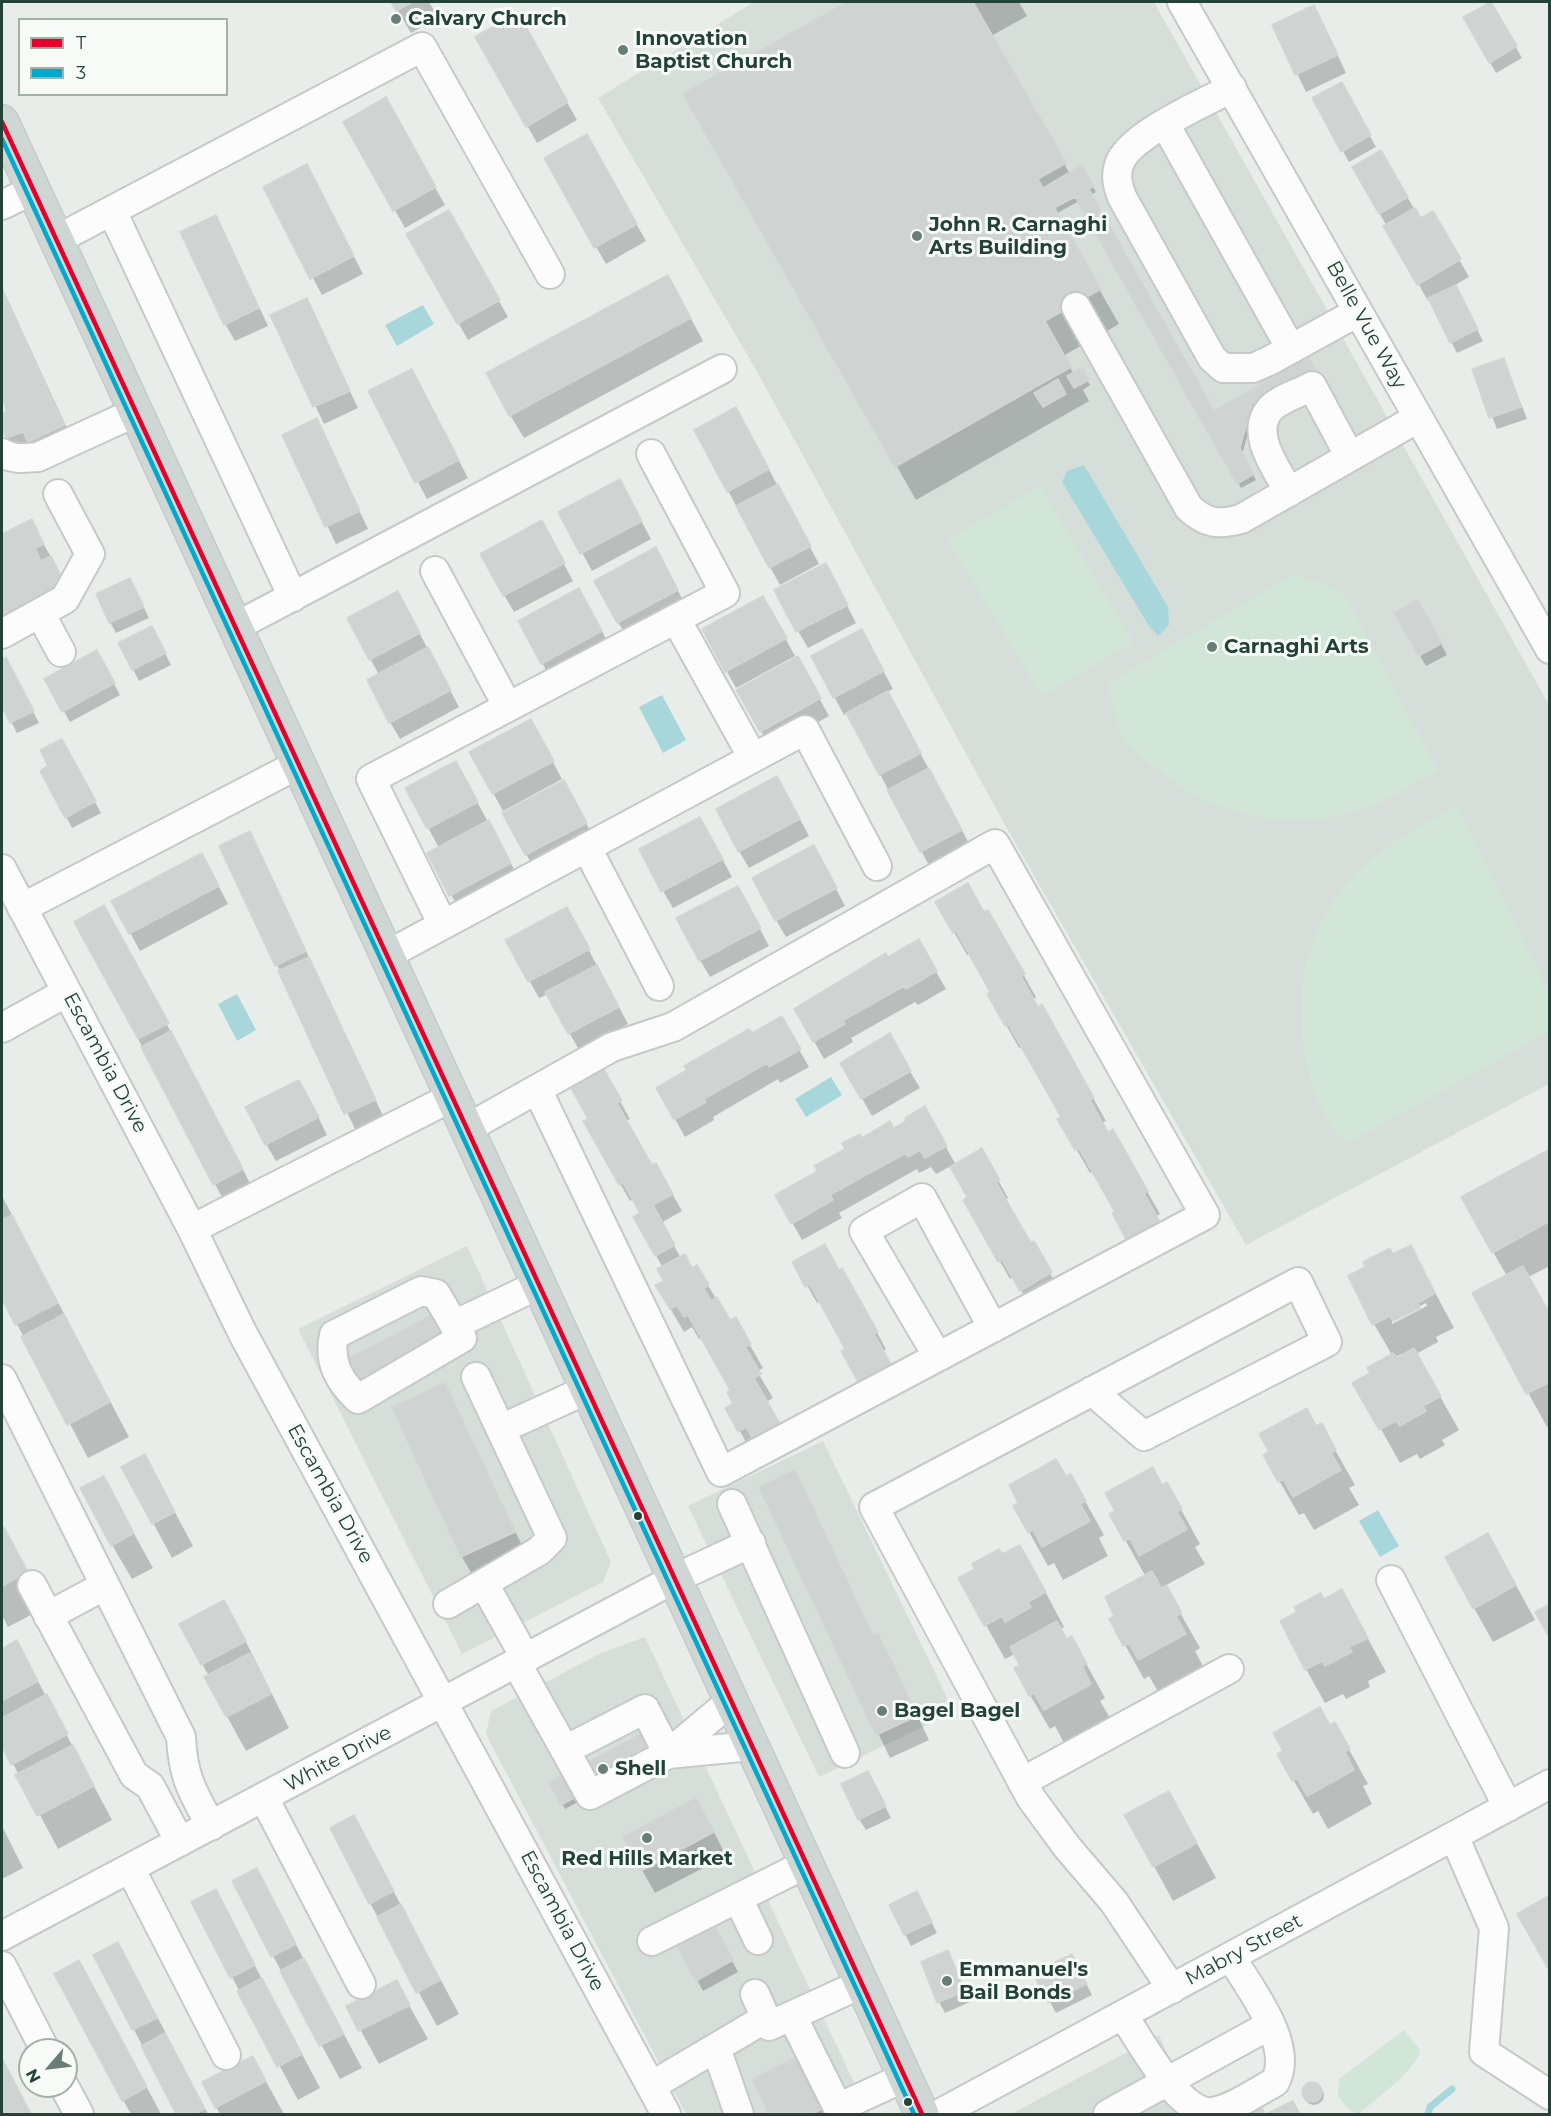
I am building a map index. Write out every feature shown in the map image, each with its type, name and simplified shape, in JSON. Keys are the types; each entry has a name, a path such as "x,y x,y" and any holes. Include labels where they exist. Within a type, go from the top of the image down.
{"main road":[{"path":"4,133 33,190 136,412 922,2115"}],"street":[{"name":"Belle Vue Way","path":"1182,2 1550,649"},
{"path":"56,240 422,47 550,274"},
{"path":"1232,88 1135,141 1119,164 1116,179 1122,197 1212,358 1223,368 1253,368 1358,312"},
{"path":"1165,124 1291,349"},
{"path":"2,205 33,190"},
{"path":"112,211 293,597"},
{"path":"1076,307 1189,508 1203,519 1219,524 1241,519 1418,418"},
{"path":"235,627 722,369"},
{"path":"1289,492 1264,444 1262,423 1271,408 1312,386 1350,457"},
{"path":"2,453 9,458 38,457 136,412"},
{"path":"443,925 370,779 724,593 651,454"},
{"path":"2,634 65,599 90,554 58,494"},
{"path":"435,571 508,707"},
{"path":"40,613 61,652"},
{"path":"676,619 753,758"},
{"path":"387,955 805,730 877,866"},
{"path":"22,908 299,764"},
{"path":"466,1129 537,1089 612,1047 673,1027 995,844 1204,1215 721,1472 537,1089"},
{"path":"587,848 659,986"},
{"name":"Escambia Drive","path":"2,869 192,1229 242,1332 666,2115"},
{"path":"2,1028 67,992"},
{"path":"192,1229 452,1097"},
{"path":"938,1357 864,1231 922,1198 993,1328"},
{"path":"1092,1391 1144,1436 1327,1342 1298,1282 1092,1391 874,1508 1022,1782 1067,1847 1114,1902 1172,1989"},
{"path":"454,1325 538,1285"},
{"path":"448,1604 539,1551 552,1538 476,1377"},
{"path":"2,1379 181,1737 183,1767 189,1786 211,1826"},
{"path":"501,1429 586,1390"},
{"path":"732,1504 845,1753"},
{"name":"White Drive","path":"2,1936 444,1704 674,1579 751,1544"},
{"path":"1391,1580 1508,1807"},
{"path":"484,1584 565,1750 590,1795 668,1754 730,1701"},
{"path":"32,1585 134,1776 150,1786 180,1842"},
{"path":"48,1616 104,1586"},
{"path":"1022,1782 1229,1669"},
{"path":"565,1750 645,1709 668,1754"},
{"path":"668,1754 751,1746"},
{"name":"Mabry Street","path":"939,2115 1550,1785"},
{"path":"264,1798 361,1984"},
{"path":"1454,1836 1494,1928 1484,2052 1550,2095"},
{"path":"652,1941 806,1864"},
{"path":"130,1868 226,2055"},
{"path":"738,1898 758,1940"},
{"path":"1123,2015 1168,2082 1188,2105 1201,2113 1214,2112 1230,2106 1275,2082 1280,2073 1282,2057 1270,2025 1231,1957"},
{"path":"2,1966 39,2038"},
{"path":"651,2086 716,2048 771,2009 861,1984"},
{"path":"771,2009 838,2108 904,2078"},
{"path":"1108,2115 1270,2025"},
{"path":"716,2048 739,2115"},
{"path":"70,2098 79,2115"}],"shaded area":[{"name":"Carnaghi Arts","path":"754,2 1154,2 1549,705 1549,1084 1246,1245 1005,825 760,377 598,98"},
{"path":"467,1246 611,1562 603,1582 462,1654 298,1329"},
{"path":"823,1441 954,1712 819,1777 688,1506"},
{"path":"645,1637 869,2114 686,2114 490,1742 486,1733 491,1711 601,1653"},
{"path":"1159,2035 1194,2114 1011,2114"}],"green space":[{"path":"1040,486 1133,642 1042,696 948,540"},
{"path":"1294,574 1343,592 1438,771 1402,791 1351,813 1292,820 1268,818 1223,808 1182,787 1128,745 1117,720 1107,684"},
{"path":"1457,806 1549,993 1547,1033 1348,1143 1341,1138 1328,1121 1308,1069 1301,1012 1303,984 1309,956 1318,930 1347,883 1378,854"},
{"path":"1404,2030 1420,2050 1418,2057 1405,2074 1361,2112 1357,2114 1347,2108 1338,2096 1339,2079"}],"water":[{"path":"423,305 434,324 397,346 385,325"},
{"path":"1084,465 1168,607 1169,625 1158,636 1149,626 1062,482 1067,471"},
{"path":"662,695 686,740 663,753 639,707"},
{"path":"237,994 256,1030 237,1041 218,1004"},
{"path":"831,1077 842,1095 806,1117 795,1099"},
{"path":"1378,1510 1399,1546 1380,1557 1359,1521"}],"building":[{"path":"391,2 413,2 396,11"},
{"name":"John R. Carnaghi Arts Building","path":"847,2 973,2 1066,163 1038,179 1101,289 1045,321 1071,367 895,467 683,94"},
{"path":"1491,2 1517,46 1489,63 1463,17"},
{"path":"1314,5 1338,55 1295,75 1272,25"},
{"path":"518,12 568,102 526,127 475,37"},
{"path":"1342,82 1371,135 1341,152 1312,98"},
{"path":"386,97 436,187 393,211 343,122"},
{"path":"587,134 637,224 594,248 544,158"},
{"path":"1381,150 1408,197 1379,214 1352,167"},
{"path":"307,164 354,256 310,279 263,187"},
{"path":"1082,165 1094,186 1089,189 1214,411 1308,357 1315,369 1252,404 1240,448 1254,474 1237,484 1075,197 1054,208 1043,188"},
{"path":"1415,208 1421,218 1433,211 1461,259 1417,285 1383,226"},
{"path":"449,210 500,300 457,324 406,234"},
{"path":"216,215 259,308 224,325 180,232"},
{"path":"668,275 691,318 509,416 486,373"},
{"path":"1456,285 1478,329 1450,343 1428,298"},
{"path":"2,289 64,425 28,442 23,432 6,438 2,429 2,413 7,411 2,399"},
{"path":"307,298 350,391 313,407 270,315"},
{"path":"1504,358 1521,407 1489,418 1472,369"},
{"path":"1082,368 1089,380 1074,388 1067,376"},
{"path":"412,369 459,460 415,483 368,391"},
{"path":"1058,379 1066,394 1043,407 1034,393"},
{"path":"736,407 769,469 727,492 694,430"},
{"path":"317,418 360,511 325,527 282,435"},
{"path":"620,479 642,521 580,554 558,512"},
{"path":"778,484 811,546 769,568 736,506"},
{"path":"32,519 44,544 35,548 41,561 51,556 66,585 2,618 2,534"},
{"path":"542,520 565,563 503,596 480,554"},
{"path":"656,547 678,590 617,623 594,581"},
{"path":"826,563 848,605 796,632 774,590"},
{"path":"130,578 144,607 109,623 96,594"},
{"path":"579,588 602,631 541,664 518,621"},
{"path":"398,591 420,633 369,660 347,618"},
{"path":"763,596 787,638 725,672 702,629"},
{"path":"1418,600 1442,643 1419,656 1394,613"},
{"path":"152,626 166,653 132,670 118,643"},
{"path":"862,629 884,671 833,698 811,656"},
{"path":"428,647 451,690 389,723 367,680"},
{"path":"97,650 115,683 62,712 44,679"},
{"path":"798,656 821,698 760,732 736,690"},
{"path":"6,657 34,711 10,723 2,707 2,660"},
{"path":"888,691 921,753 879,775 846,713"},
{"path":"531,719 554,761 492,794 469,752"},
{"path":"62,739 96,801 65,818 40,771 48,766 40,750"},
{"path":"456,761 478,802 427,829 405,788"},
{"path":"929,768 962,830 920,852 887,790"},
{"path":"777,776 800,819 738,852 716,809"},
{"path":"564,780 587,823 525,855 502,813"},
{"path":"700,817 723,859 661,892 639,849"},
{"path":"489,820 511,863 449,896 427,853"},
{"path":"250,831 306,951 275,966 219,846"},
{"path":"814,845 837,888 775,921 752,878"},
{"path":"202,853 219,886 129,934 111,901"},
{"path":"968,883 984,912 988,910 1025,974 1021,976 1038,1007 1042,1004 1094,1098 1090,1100 1108,1132 1113,1129 1148,1191 1144,1193 1161,1224 1128,1243 1112,1213 1115,1212 1079,1149 1075,1150 1057,1119 1061,1117 1008,1024 1005,1026 987,994 990,992 956,931 953,933 935,902"},
{"path":"738,886 761,928 699,961 676,918"},
{"path":"104,905 169,1023 138,1039 74,922"},
{"path":"567,907 590,949 528,982 505,940"},
{"path":"919,939 937,971 906,989 904,986 842,1021 845,1024 813,1042 794,1009 886,953 888,957"},
{"path":"309,957 376,1100 344,1114 278,971"},
{"path":"597,965 619,1007 568,1034 545,992"},
{"path":"782,1016 801,1049 769,1067 767,1063 704,1099 706,1102 674,1120 656,1088 687,1070 684,1066 749,1029 752,1033"},
{"path":"171,1031 243,1169 213,1185 141,1047"},
{"path":"890,1033 911,1071 861,1099 840,1063"},
{"path":"604,1069 622,1101 617,1103 652,1165 656,1163 673,1194 653,1205 675,1245 655,1256 633,1217 640,1213 623,1183 619,1185 583,1121 588,1119 571,1088"},
{"path":"299,1080 319,1117 265,1145 245,1107"},
{"path":"925,1106 947,1146 925,1158 920,1150 908,1157 906,1153 830,1195 833,1200 791,1224 775,1195 818,1171 814,1166 845,1149 842,1143 860,1134 862,1138 890,1121 894,1128"},
{"path":"982,1148 1000,1180 996,1182 1031,1243 1034,1241 1052,1272 1020,1291 1002,1260 998,1262 963,1200 967,1197 950,1167"},
{"path":"1550,1149 1550,1221 1492,1253 1461,1197"},
{"path":"12,1215 58,1303 15,1325 2,1299 2,1220"},
{"path":"825,1244 839,1270 842,1268 878,1332 874,1334 891,1364 858,1382 841,1351 845,1349 810,1285 805,1287 792,1262"},
{"path":"1411,1245 1435,1293 1418,1303 1420,1308 1393,1321 1390,1316 1372,1325 1348,1276 1365,1267 1363,1262 1390,1248 1393,1254"},
{"path":"685,1254 692,1268 697,1265 709,1285 704,1288 711,1301 717,1297 730,1320 736,1317 751,1344 745,1347 761,1374 754,1378 780,1424 753,1439 746,1427 738,1432 725,1408 733,1404 727,1392 730,1390 688,1315 684,1317 677,1305 670,1309 655,1285 664,1281 657,1269"},
{"path":"1523,1266 1550,1314 1550,1382 1526,1394 1472,1293"},
{"path":"64,1314 110,1402 67,1425 21,1337"},
{"path":"434,1314 447,1339 353,1388 340,1363"},
{"path":"1414,1348 1441,1396 1423,1406 1426,1411 1400,1426 1396,1421 1379,1430 1352,1383 1370,1373 1367,1368 1393,1353 1397,1358"},
{"path":"445,1383 515,1532 461,1557 392,1407"},
{"path":"1307,1408 1316,1426 1322,1423 1336,1450 1331,1453 1341,1470 1293,1497 1283,1479 1278,1482 1263,1455 1269,1452 1259,1434"},
{"path":"145,1454 175,1512 152,1524 121,1467"},
{"path":"1056,1459 1066,1476 1071,1474 1086,1501 1080,1504 1090,1521 1042,1547 1033,1530 1028,1533 1013,1506 1018,1503 1009,1485"},
{"path":"1153,1467 1162,1485 1167,1482 1182,1509 1177,1512 1187,1529 1139,1556 1130,1538 1124,1541 1109,1514 1115,1511 1105,1493"},
{"path":"795,1470 873,1636 878,1634 917,1716 876,1735 759,1487"},
{"path":"104,1476 134,1533 111,1546 80,1488"},
{"path":"4,1527 28,1572 2,1586 2,1528"},
{"path":"1488,1533 1516,1585 1473,1609 1445,1557"},
{"path":"1020,1545 1046,1592 1028,1602 1031,1607 1005,1622 1002,1616 984,1626 958,1578 975,1569 972,1564 999,1549 1002,1554"},
{"path":"1152,1571 1162,1589 1167,1586 1182,1613 1176,1616 1186,1634 1138,1660 1129,1643 1123,1646 1109,1619 1114,1616 1105,1597"},
{"path":"1342,1589 1368,1638 1349,1647 1352,1652 1325,1666 1322,1661 1305,1670 1280,1621 1297,1612 1294,1607 1321,1593 1324,1599"},
{"path":"224,1600 246,1641 201,1665 179,1624"},
{"path":"1550,1604 1550,1639 1535,1612"},
{"path":"1057,1621 1067,1639 1072,1636 1087,1664 1082,1666 1091,1684 1044,1710 1034,1693 1029,1696 1014,1668 1020,1666 1010,1647"},
{"path":"17,1640 38,1681 2,1701 2,1649"},
{"path":"250,1653 271,1694 226,1717 204,1677"},
{"path":"47,1694 68,1734 11,1765 2,1746 2,1718"},
{"path":"1320,1707 1330,1725 1335,1722 1350,1749 1345,1752 1354,1770 1307,1796 1297,1778 1292,1781 1277,1754 1283,1751 1273,1733"},
{"name":"Shell","path":"645,1732 657,1754 561,1805 549,1783"},
{"path":"73,1745 94,1786 37,1816 15,1775"},
{"path":"868,1771 886,1806 858,1820 841,1784"},
{"path":"1169,1791 1197,1843 1153,1867 1124,1815"},
{"path":"696,1798 714,1832 641,1871 623,1837"},
{"path":"354,1815 394,1891 369,1904 330,1828"},
{"path":"257,1868 296,1944 271,1957 232,1881"},
{"path":"216,1889 255,1965 230,1978 191,1902"},
{"path":"917,1891 932,1922 904,1935 889,1905"},
{"path":"1550,1895 1550,1972 1517,1914"},
{"path":"401,1904 440,1980 416,1993 377,1917"},
{"path":"714,1924 733,1960 696,1981 676,1944"},
{"path":"118,1942 157,2018 132,2030 93,1955"},
{"path":"948,1950 965,1991 937,2003 921,1962"},
{"path":"1072,1954 1087,1984 1048,2003 1033,1973"},
{"path":"304,1958 344,2034 319,2046 280,1971"},
{"path":"79,1960 147,2087 122,2101 54,1974"},
{"path":"262,1978 302,2054 277,2067 237,1991"},
{"path":"397,1980 410,2005 358,2031 346,2006"},
{"path":"165,2033 205,2109 194,2114 176,2114 141,2046"},
{"path":"803,2054 830,2105 812,2114 768,2114 753,2079"},
{"path":"253,2056 266,2081 215,2108 202,2082"},
{"path":"2,2058 18,2089 18,2098 23,2098 31,2114 2,2114"},
{"path":"1312,2082 1319,2085 1322,2092 1319,2099 1312,2102 1305,2099 1302,2092 1305,2085"},
{"path":"1293,2101 1300,2114 1266,2114"},
{"path":"1259,2102 1265,2114 1236,2114"}],"waterway":[{"path":"1428,2114 1430,2107 1452,2089"}],"transit line":[{"name":"T","path":"2,122 922,2114"},
{"name":"3","path":"2,139 914,2114"}],"place":[{"name":"Calvary Church","path":"396,19"},
{"name":"Innovation Baptist Church","path":"623,50"},
{"name":"John R. Carnaghi Arts Building","path":"917,236"},
{"name":"Carnaghi Arts","path":"1212,647"},
{"name":"Bagel Bagel","path":"882,1711"},
{"name":"Shell","path":"603,1769"},
{"name":"Red Hills Market","path":"647,1838"},
{"name":"Emmanuel's Bail Bonds","path":"947,1981"}]}
